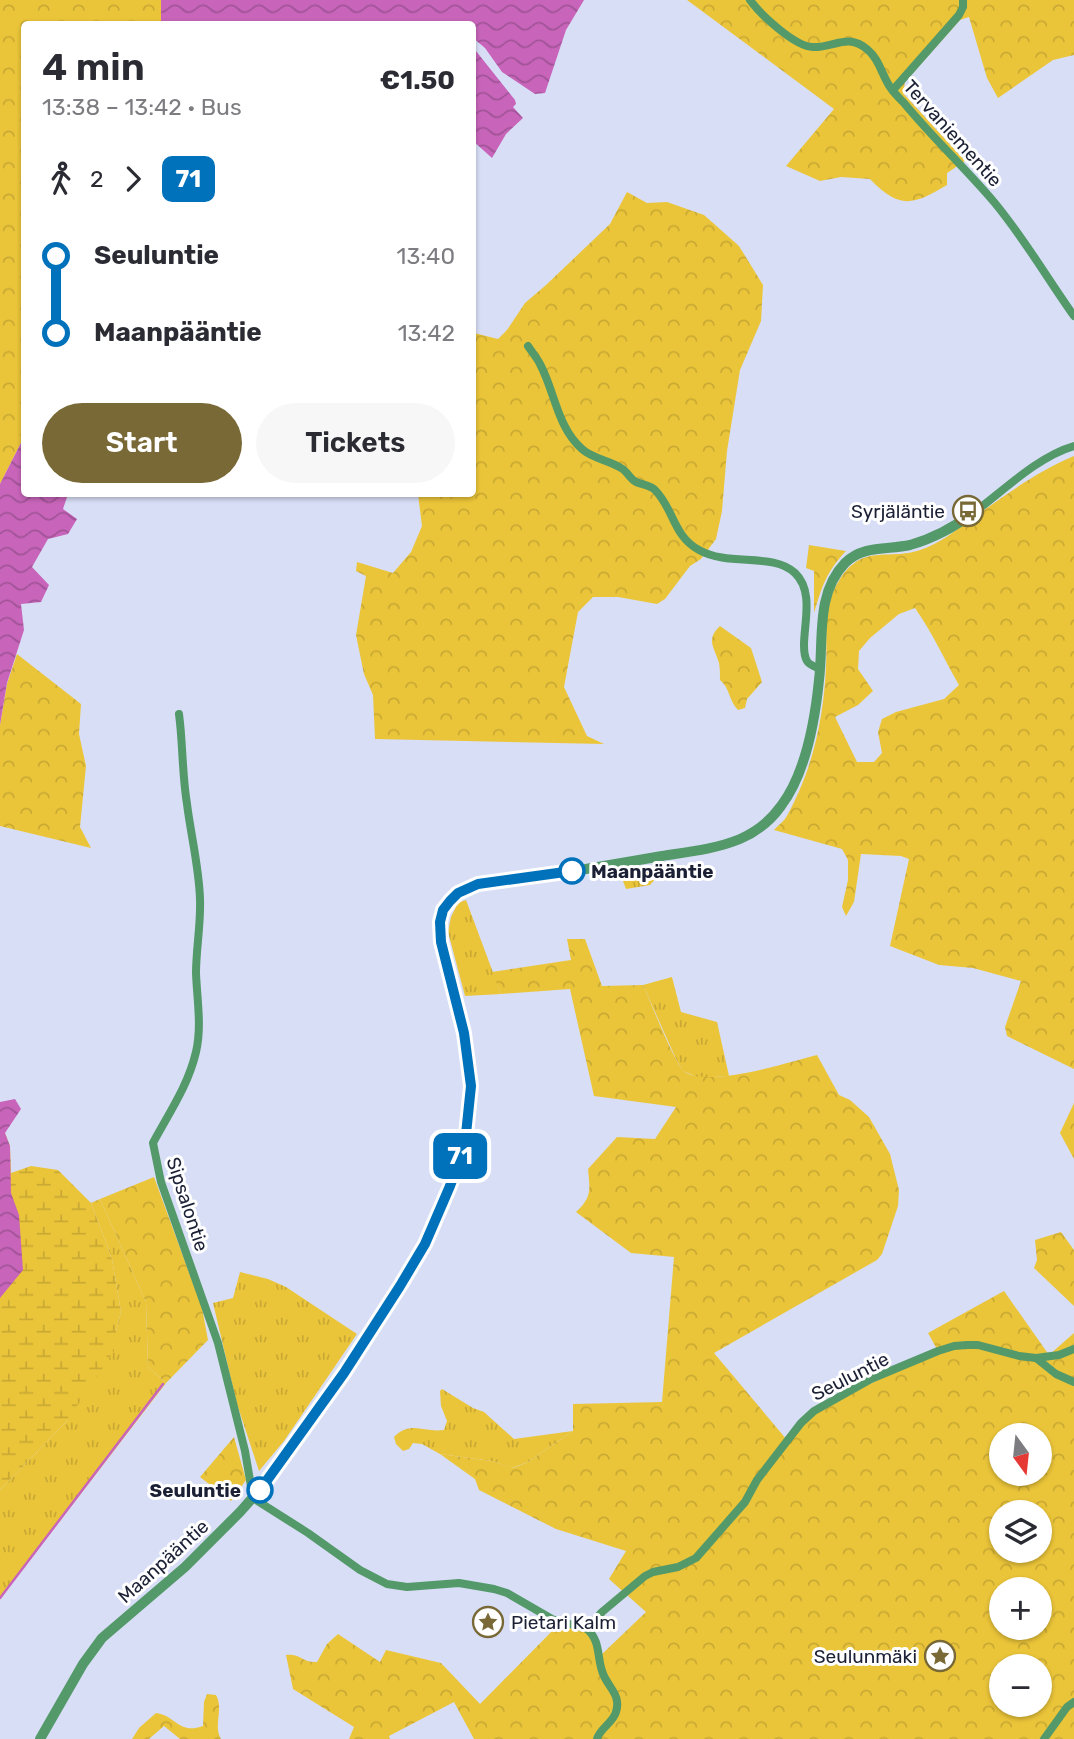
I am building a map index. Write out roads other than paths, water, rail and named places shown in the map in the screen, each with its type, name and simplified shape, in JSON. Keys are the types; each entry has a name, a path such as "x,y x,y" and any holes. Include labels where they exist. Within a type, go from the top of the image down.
{"street":[{"name":"Tervaniementie","path":"750,0 775,25 802,45 814,48 841,41 857,42 870,51 892,90 957,160 1022,237 1074,316"},
{"path":"892,90 959,15 963,0"},
{"path":"528,346 540,365 555,407 576,443 586,452 621,467 635,482 654,489 689,544 715,557 775,562 788,567 797,575 805,591 804,654 807,661 820,669"},
{"path":"1072,446 1074,437"},
{"name":"Maanpääntie","path":"40,1739 83,1664 102,1639 186,1567 270,1478 336,1384 425,1244 459,1162 466,1134 471,1086 464,1033 441,942 440,922 446,906 458,893 478,884 716,847 750,834 762,826 782,806 796,780 808,743 815,713 820,669 823,610 831,585 845,564 865,551 908,545 956,525 1041,462 1072,446"},
{"name":"Sipsalontie","path":"178,714 186,802 198,870 200,926 196,970 199,1015 196,1050 187,1081 153,1143 160,1182 218,1343 245,1451 253,1498"},
{"name":"Seuluntie","path":"587,1629 602,1612 645,1576 678,1567 696,1558 745,1502 757,1480 801,1423 814,1411 872,1379 954,1346 978,1345 1036,1358 1056,1374 1074,1382"},
{"path":"1036,1358 1052,1357 1074,1349"},
{"path":"253,1498 360,1570 387,1584 407,1587 459,1583 484,1587 507,1593 552,1619 587,1629 594,1637 604,1676 616,1698 617,1710 599,1732 597,1739"},
{"path":"1044,1739 1074,1702"}],"water":[{"path":"161,0 584,0 566,30 545,93 535,94 502,72 485,48 476,40 476,21 161,21"},
{"path":"476,51 515,100 513,107 523,118 506,134 492,158 476,144"},
{"path":"21,443 21,497 67,497 63,509 77,519 68,534 48,539 32,567 49,585 41,602 21,604 24,630 7,683 0,725 0,484"},
{"path":"15,1099 21,1109 5,1133 10,1146 11,1193 19,1215 23,1270 0,1298 0,1102"}],"waterway":[{"path":"0,1598 163,1384"}],"place":[{"name":"Syrjäläntie","path":"968,511"},
{"name":"Maanpääntie","path":"572,871"},
{"name":"Seuluntie","path":"260,1490"},
{"name":"Pietari Kalm","path":"488,1622"},
{"name":"Seulunmäki","path":"940,1656"}]}
